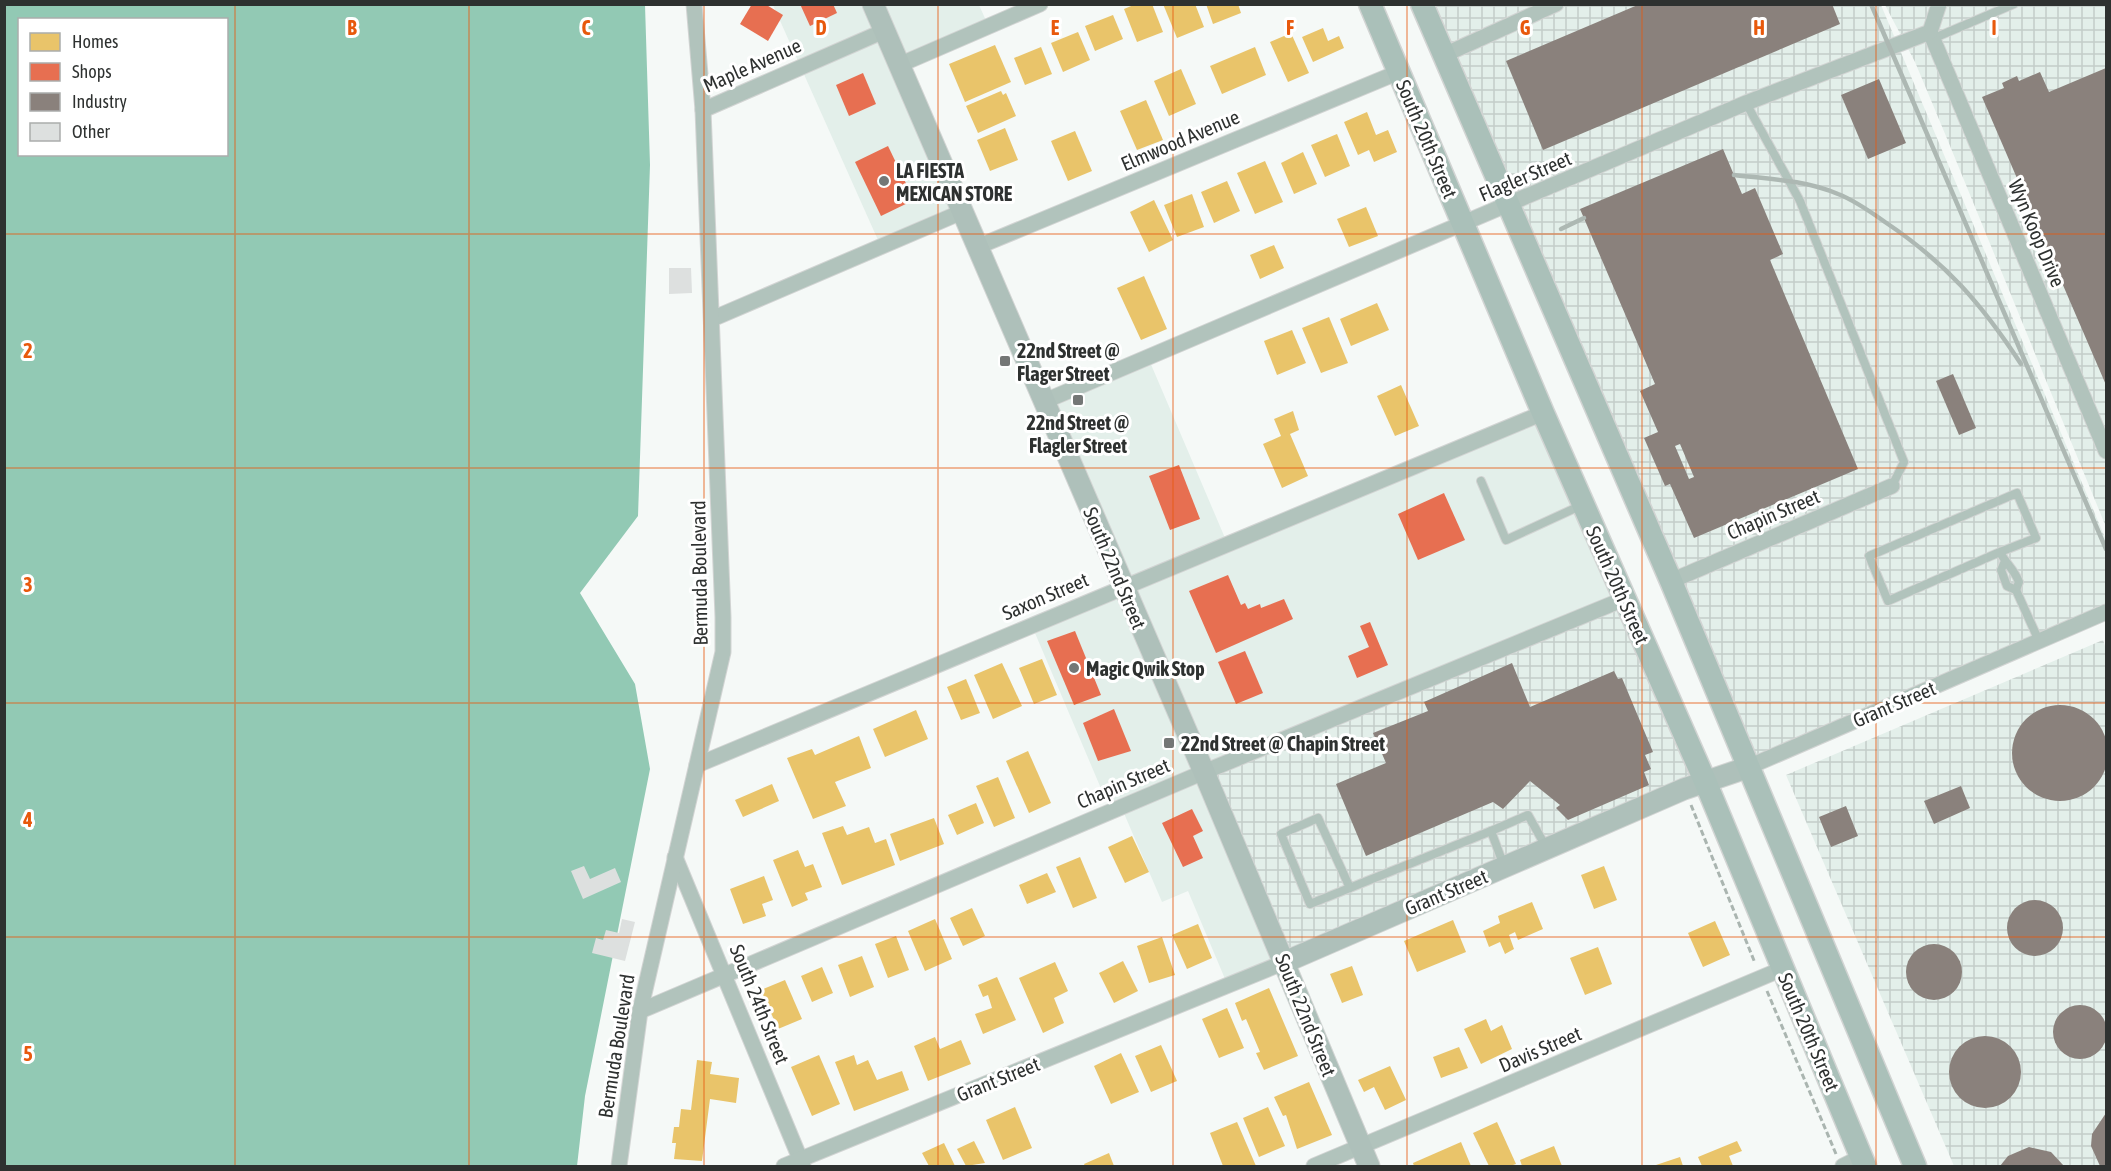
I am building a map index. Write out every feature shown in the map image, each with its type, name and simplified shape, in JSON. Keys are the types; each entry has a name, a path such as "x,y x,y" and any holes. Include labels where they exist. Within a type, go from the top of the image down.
{"main road":[{"name":"South 20th Street","path":"1370,4 1543,413 1705,781 1782,969 1857,1163"},
{"path":"1422,4 1671,581 1746,768 1915,1167"}],"street":[{"name":"Bermuda Boulevard","path":"619,1167 639,1011 723,652 703,110 694,4"},
{"name":"South 22nd Street","path":"873,4 1204,772 1365,1157"},
{"path":"899,65 1040,4"},
{"path":"1444,55 1556,4"},
{"path":"1931,36 1939,4"},
{"name":"Maple Avenue","path":"703,110 884,31"},
{"name":"Flagler Street","path":"1045,401 1508,207 1746,103 1931,36"},
{"name":"Wyn Koop Drive","path":"1931,36 2106,451"},
{"name":"Elmwood Avenue","path":"977,247 1399,72"},
{"path":"712,319 964,211"},
{"name":"Saxon Street","path":"697,765 1122,586 1543,413"},
{"name":"Chapin Street","path":"1671,581 1893,486"},
{"name":"Chapin Street","path":"639,1011 1204,772 1624,599"},
{"name":"Grant Street","path":"784,1167 802,1163 1285,962 1705,781 1746,768 2106,612"},
{"name":"South 24th Street","path":"675,857 802,1163"},
{"name":"Davis Street","path":"1314,1167 1365,1157 1782,969"}],"lane":[{"path":"1931,36 2014,4"},
{"path":"1746,103 1800,201 1904,462 1893,486"},
{"path":"1480,481 1506,540 1583,504"},
{"path":"2017,494 2036,538 2000,552 1888,601 1869,556 2017,494"},
{"path":"2000,552 2005,561 2012,566 2019,582 2016,590"},
{"path":"2005,561 2001,570 2007,586 2016,590 2039,641"},
{"path":"1350,888 1318,819 1281,834 1310,904 1350,888 1491,831 1528,814 1546,849"},
{"path":"1491,831 1504,867"}],"shaded area":[{"path":"5,5 645,5 650,165 638,516 580,593 635,684 650,769 585,1096 577,1166 5,1166"},
{"path":"773,5 979,5 988,25 903,64 966,210 882,249"},
{"path":"1424,5 1881,5 2106,540 2106,610 1748,765"},
{"path":"1885,5 2106,5 2106,527 1915,62"},
{"path":"1147,355 1228,545 1544,415 1629,604 1111,812 1032,626 1122,588 1043,397"},
{"path":"1629,604 1703,778 1285,963 1205,773"},
{"path":"2103,640 2106,649 2106,1166 1954,1166 1786,775"},
{"path":"1204,777 1283,963 1228,986 1188,891 1162,902 1123,811"}],"building: Homes":[{"path":"1136,4 1152,4 1163,32 1137,42 1124,9"},
{"path":"1163,4 1195,4 1204,27 1177,38"},
{"path":"1206,4 1238,4 1241,13 1213,24"},
{"path":"1113,15 1123,39 1095,51 1085,26"},
{"path":"1323,28 1328,41 1339,36 1344,48 1313,62 1302,37"},
{"path":"1078,32 1090,60 1063,72 1051,43"},
{"path":"1291,33 1309,73 1288,82 1270,42"},
{"path":"995,45 1011,82 965,102 949,64"},
{"path":"1041,47 1052,74 1025,85 1014,58"},
{"path":"1255,47 1266,75 1222,94 1210,66"},
{"path":"1181,69 1196,104 1169,116 1154,81"},
{"path":"1001,91 1003,95 1006,93 1016,116 978,133 966,106"},
{"path":"1146,100 1163,140 1137,150 1120,111"},
{"path":"1367,112 1376,135 1388,130 1397,152 1374,162 1369,150 1358,155 1344,122"},
{"path":"1005,128 1018,160 990,171 977,140"},
{"path":"1075,131 1092,171 1068,181 1051,141"},
{"path":"1337,134 1350,166 1325,177 1311,145"},
{"path":"1303,152 1317,184 1294,194 1281,163"},
{"path":"1265,161 1283,202 1255,214 1237,173"},
{"path":"1227,181 1240,211 1214,223 1201,192"},
{"path":"1192,194 1204,227 1177,237 1164,205"},
{"path":"1154,200 1173,240 1149,252 1130,212"},
{"path":"1366,207 1378,236 1349,247 1337,219"},
{"path":"1274,245 1284,268 1260,279 1250,255"},
{"path":"1144,276 1167,329 1141,340 1117,288"},
{"path":"1377,303 1389,330 1351,346 1340,319"},
{"path":"1329,317 1348,363 1321,373 1302,328"},
{"path":"1292,330 1306,363 1277,375 1264,341"},
{"path":"1401,385 1419,426 1395,436 1377,396"},
{"path":"1293,411 1299,430 1290,434 1308,476 1282,488 1263,444 1281,436 1274,419"},
{"path":"1042,659 1057,695 1034,704 1019,668"},
{"path":"1002,663 1022,706 993,719 974,675"},
{"path":"966,679 980,713 961,720 947,687"},
{"path":"916,710 928,739 885,757 873,729"},
{"path":"859,736 871,768 835,782 846,806 813,819 787,758 812,749 815,755"},
{"path":"1028,751 1051,803 1029,813 1006,761"},
{"path":"998,777 1015,818 994,827 976,786"},
{"path":"772,784 779,801 743,817 735,800"},
{"path":"976,803 984,823 957,835 948,815"},
{"path":"934,818 944,844 900,861 890,834"},
{"path":"843,826 847,835 869,827 875,843 886,839 895,865 842,885 822,833"},
{"path":"1132,836 1149,872 1125,883 1108,847"},
{"path":"798,850 805,867 813,864 822,887 805,893 808,900 792,907 773,860"},
{"path":"1080,857 1097,898 1073,908 1056,867"},
{"path":"1604,866 1617,900 1594,909 1581,875"},
{"path":"1047,873 1056,892 1027,904 1019,885"},
{"path":"764,876 773,900 762,904 766,916 743,924 730,889"},
{"path":"1532,902 1543,929 1518,940 1515,932 1509,935 1514,949 1505,954 1500,942 1489,947 1483,931 1500,923 1498,916"},
{"path":"972,908 985,936 963,946 950,918"},
{"path":"935,919 952,959 925,971 908,931"},
{"path":"1453,920 1466,952 1417,972 1404,941"},
{"path":"1715,921 1730,955 1703,967 1688,933"},
{"path":"1198,924 1212,958 1187,969 1172,935"},
{"path":"896,936 909,970 888,978 875,944"},
{"path":"1162,937 1175,975 1149,983 1137,946"},
{"path":"1598,947 1612,984 1585,995 1570,958"},
{"path":"862,956 874,987 850,997 838,965"},
{"path":"1123,961 1138,991 1114,1003 1099,973"},
{"path":"1055,962 1068,991 1054,998 1064,1023 1043,1033 1019,978"},
{"path":"1352,966 1363,995 1342,1003 1330,974"},
{"path":"822,967 833,993 812,1002 801,976"},
{"path":"997,977 1016,1020 983,1034 975,1014 992,1008 988,995 983,997 978,985"},
{"path":"785,980 802,1019 778,1029 761,990"},
{"path":"1269,988 1298,1056 1264,1070 1256,1053 1260,1052 1246,1019 1242,1021 1235,1003"},
{"path":"1227,1008 1244,1048 1219,1058 1202,1019"},
{"path":"1486,1019 1491,1031 1502,1025 1512,1049 1481,1064 1464,1029"},
{"path":"935,1037 940,1049 961,1040 971,1064 928,1081 914,1046"},
{"path":"1161,1045 1177,1081 1151,1092 1135,1056"},
{"path":"1459,1047 1468,1068 1441,1078 1433,1057"},
{"path":"1121,1053 1139,1092 1111,1104 1094,1066"},
{"path":"819,1055 840,1104 812,1116 791,1067"},
{"path":"854,1055 857,1065 868,1060 877,1080 902,1071 909,1090 854,1111 835,1062"},
{"path":"697,1060 712,1062 710,1074 739,1078 736,1103 710,1099 702,1161 674,1159 676,1143 672,1143 674,1127 679,1127 681,1109 691,1110"},
{"path":"1390,1066 1406,1100 1385,1110 1374,1087 1364,1092 1358,1080"},
{"path":"1309,1082 1332,1135 1297,1149 1286,1115 1283,1116 1274,1097"},
{"path":"1015,1107 1032,1148 1003,1160 986,1120"},
{"path":"1268,1107 1285,1146 1259,1157 1243,1118"},
{"path":"1237,1122 1256,1166 1223,1166 1210,1133"},
{"path":"1497,1122 1516,1164 1489,1166 1473,1133"},
{"path":"974,1141 985,1163 966,1166 957,1149"},
{"path":"1737,1141 1742,1151 1729,1156 1733,1166 1702,1166 1698,1157"},
{"path":"1461,1142 1471,1166 1414,1166 1413,1163"},
{"path":"944,1143 955,1166 929,1166 922,1153"},
{"path":"1554,1146 1562,1166 1522,1166 1520,1160"},
{"path":"1109,1153 1114,1166 1085,1166 1084,1164"},
{"path":"1680,1157 1683,1166 1653,1166"}],"building: Shops":[{"path":"752,4 765,4 783,15 768,41 740,24"},
{"path":"800,4 833,4 837,13 810,26"},
{"path":"863,73 876,104 849,116 836,85"},
{"name":"LA FIESTA MEXICAN STORE","path":"888,146 914,200 881,216 855,162"},
{"path":"1179,465 1200,519 1170,530 1149,476"},
{"path":"1444,493 1465,540 1418,560 1398,514"},
{"path":"1228,575 1241,605 1245,603 1248,609 1260,604 1261,608 1284,599 1293,619 1216,653 1189,591"},
{"path":"1370,622 1388,665 1357,678 1348,656 1369,647 1360,626"},
{"name":"Magic Qwik Stop","path":"1075,631 1101,695 1074,705 1047,641"},
{"path":"1245,651 1263,693 1236,704 1218,662"},
{"path":"1114,709 1131,751 1098,761 1083,723"},
{"path":"1192,809 1203,831 1193,836 1203,858 1183,867 1162,823"}],"building: Industry":[{"path":"1640,4 1832,4 1840,24 1543,150 1506,61"},
{"path":"2106,68 2106,385 1982,97 2004,88 2002,83 2017,76 2019,81 2040,72 2049,92"},
{"path":"1879,79 1906,143 1868,159 1841,95"},
{"path":"1723,149 1742,194 1755,188 1783,254 1770,260 1858,469 1694,538 1670,484 1665,486 1644,438 1658,432 1640,391 1655,384 1580,209","holes":["1680,444 1694,477 1689,479 1675,446"]},
{"path":"1953,374 1976,428 1959,435 1936,381"},
{"path":"1512,663 1530,707 1614,671 1618,679 1622,678 1653,752 1645,755 1651,769 1644,772 1649,785 1568,820 1556,808 1560,805 1530,781 1503,809 1493,802 1366,856 1336,784 1386,763 1373,733 1428,711 1424,702"},
{"path":"2060,705 2078,709 2094,719 2104,735 2108,753 2104,771 2094,787 2078,797 2060,801 2042,797 2026,787 2016,771 2012,753 2016,735 2026,719 2042,709"},
{"path":"1961,786 1970,808 1934,824 1924,801"},
{"path":"1846,806 1858,836 1831,847 1819,817"},
{"path":"2035,900 2046,902 2055,908 2061,917 2063,928 2061,939 2055,948 2046,954 2035,956 2024,954 2015,948 2009,939 2007,928 2009,917 2015,908 2024,902"},
{"path":"1934,944 1945,946 1954,952 1960,961 1962,972 1960,983 1954,992 1945,998 1934,1000 1923,998 1914,992 1908,983 1906,972 1908,961 1914,952 1923,946"},
{"path":"2075,1005 2085,1005 2095,1009 2103,1017 2107,1032 2103,1047 2095,1055 2085,1059 2075,1059 2065,1055 2057,1047 2053,1037 2053,1027 2057,1017 2065,1009"},
{"path":"1985,1036 1999,1039 2011,1046 2018,1058 2021,1072 2018,1086 2011,1098 1999,1105 1985,1108 1971,1105 1959,1098 1952,1086 1949,1072 1952,1058 1959,1046 1971,1039"},
{"path":"2106,1113 2106,1166 2100,1166 2091,1146 2092,1134"},
{"path":"2029,1147 2051,1152 2064,1166 2000,1166 2008,1156"}],"building: Other":[{"path":"669,268 691,268 692,293 669,294"},
{"path":"584,866 590,879 615,868 621,882 583,899 571,871"},
{"path":"622,919 635,922 625,961 592,953 596,938 603,940 606,930 619,933"}],"railway":[{"path":"1871,4 2106,549"},
{"path":"1734,175 1787,181 1825,189 1868,210 1907,237 1961,286 1991,322 2021,364"},
{"path":"1561,229 1584,218"}],"place":[{"name":"LA FIESTA MEXICAN STORE","path":"884,181"},
{"name":"22nd Street @ Flager Street","path":"1005,361"},
{"name":"22nd Street @ Flagler Street","path":"1078,400"},
{"name":"Magic Qwik Stop","path":"1074,668"},
{"name":"22nd Street @ Chapin Street","path":"1169,743"}]}
